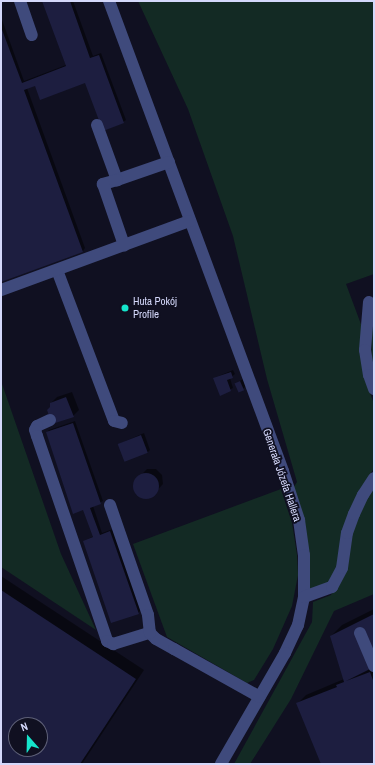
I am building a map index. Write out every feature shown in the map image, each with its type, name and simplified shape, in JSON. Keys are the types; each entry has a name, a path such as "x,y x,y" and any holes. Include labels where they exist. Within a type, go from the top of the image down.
{"street":[{"path":"20,1 32,35"},
{"name":"Generała Józefa Hallera","path":"109,1 283,471 298,520 304,555 304,597 302,611 292,640 221,764"},
{"path":"97,125 116,180"},
{"path":"124,245 103,184 168,162"},
{"path":"1,290 190,221"},
{"path":"57,270 114,421 122,423"},
{"path":"369,302 365,350 369,375 374,389"},
{"path":"50,420 37,426 35,430 36,436 107,641 113,644 150,633"},
{"path":"304,597 332,587 342,568 347,533 354,514 363,495 374,478"},
{"path":"110,505 148,614 150,633 156,639 260,697"},
{"path":"360,633 374,666"}],"green space":[{"path":"138,1 374,1 374,274 346,284 362,327 364,376 374,404 374,468 360,491 338,566 330,583 308,591 293,488 297,482 267,379 233,236 188,109"},
{"path":"371,327 374,328 374,381 372,375"},
{"path":"1,381 61,554 96,630 1,567"},
{"path":"374,483 374,594 334,611 291,699 250,764 234,764 312,622 313,602 331,595 334,589 350,533"},
{"path":"281,489 292,523 297,555 298,575 292,606 273,649 254,680 247,683 167,637 133,544"}],"building":[{"path":"42,1 70,1 90,58 99,55 124,123 103,131 85,83 40,100 35,86 24,90 83,252 1,282 1,27 22,83 66,66"},
{"path":"231,372 233,378 227,380 231,391 220,396 213,378"},
{"path":"240,381 244,390 239,393 235,383"},
{"path":"66,397 74,417 52,424 47,410 50,407 50,403"},
{"path":"73,423 101,504 90,508 100,535 110,531 139,614 111,623 83,541 93,537 83,510 73,514 46,432"},
{"path":"141,435 148,453 124,462 118,444"},
{"path":"146,473 155,477 159,486 155,495 146,499 137,495 133,486 137,477"},
{"path":"1,590 136,679 80,764 1,764"},
{"path":"374,614 374,667 346,681 370,672 374,683 374,764 321,764 296,703 337,687 336,685 344,682 330,636"}],"place":[{"name":"Huta Pokój Profile","path":"125,308"}]}
